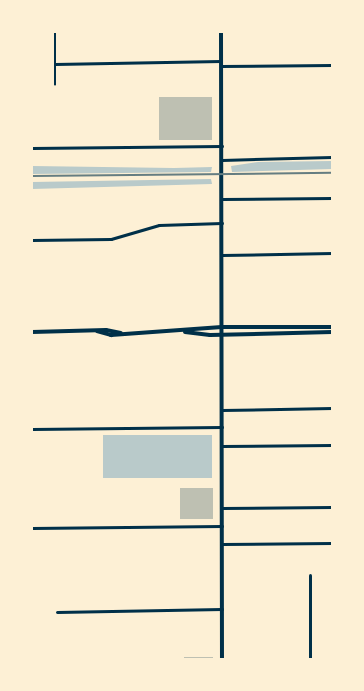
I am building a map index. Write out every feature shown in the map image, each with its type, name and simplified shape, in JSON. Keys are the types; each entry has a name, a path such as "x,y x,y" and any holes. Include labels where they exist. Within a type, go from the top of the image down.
{"street":[{"path":"221,32 222,659"},
{"path":"55,64 332,64"},
{"path":"32,148 222,146"},
{"path":"222,160 332,158"},
{"path":"222,199 332,198"},
{"path":"32,240 111,239 158,225 222,223"},
{"path":"222,255 332,253"},
{"path":"32,332 97,331 124,333 184,331 222,327 332,327"},
{"path":"184,331 194,334 332,332"},
{"path":"222,410 332,408"},
{"path":"32,429 222,427"},
{"path":"222,446 332,445"},
{"path":"222,508 332,507"},
{"path":"32,528 222,526"},
{"path":"222,544 332,543"},
{"path":"310,575 310,659"},
{"path":"57,612 222,608"}],"lane":[{"path":"55,32 55,85"}],"shaded area":[{"path":"332,161 332,169 232,172 231,166 258,162"},
{"path":"32,166 174,168 212,167 211,172 32,174"},
{"path":"211,179 212,184 32,189 32,182"},
{"path":"103,435 212,435 212,478 103,478"}],"building":[{"path":"159,97 212,97 212,140 159,140"},
{"path":"180,488 213,488 213,519 180,519"},
{"path":"184,657 213,657 213,659 184,659"}],"railway":[{"path":"32,176 332,173"}]}
